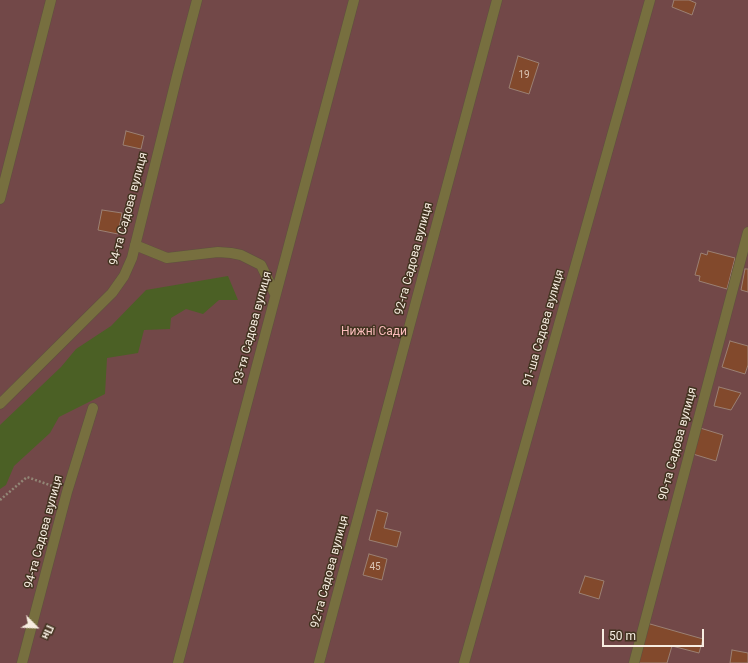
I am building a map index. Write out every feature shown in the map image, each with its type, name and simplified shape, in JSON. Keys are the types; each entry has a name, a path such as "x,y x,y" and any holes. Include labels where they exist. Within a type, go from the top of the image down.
{"street":[{"path":"0,199 51,0"},
{"name":"94-та Садова вулиця","path":"0,404 112,292 124,276 132,258 197,0"},
{"name":"93-тя Садова вулиця","path":"178,663 354,0"},
{"name":"92-га Садова вулиця","path":"320,663 497,0"},
{"name":"91-ша Садова вулиця","path":"464,663 650,0"},
{"name":"90-та Садова вулиця","path":"634,663 748,232"},
{"path":"135,245 167,258 218,252 241,255 261,265 275,294"},
{"name":"94-та Садова вулиця","path":"22,663 67,492 93,408"}],"path":[{"path":"0,500 27,477 67,492"}],"green space":[{"name":"Нижні Сади","path":"0,0 748,0 748,663 0,663"}],"shaded area":[{"path":"228,276 238,300 219,300 203,314 186,309 171,318 170,329 144,330 138,353 107,358 105,394 59,417 50,433 14,466 6,485 0,489 0,425 61,367 76,349 111,326 146,290"}],"building":[{"path":"674,0 689,0 696,3 692,15 672,7"},
{"path":"518,56 539,63 529,94 509,88"},
{"path":"126,131 144,136 141,149 123,145"},
{"path":"102,210 122,213 118,234 98,230"},
{"path":"708,251 735,258 727,289 699,281 700,276 695,275 701,253 707,255"},
{"path":"745,269 748,269 748,292 741,290"},
{"path":"730,341 748,346 748,365 745,374 722,367"},
{"path":"719,387 741,393 731,410 714,406"},
{"path":"700,428 723,435 716,461 693,454"},
{"path":"377,510 388,513 384,528 401,532 397,547 369,540"},
{"path":"369,554 387,559 382,580 363,575"},
{"path":"585,576 604,581 599,599 579,593"},
{"path":"643,622 703,639 699,653 672,646 667,663 639,663"},
{"path":"732,650 748,653 748,663 730,663"}]}
